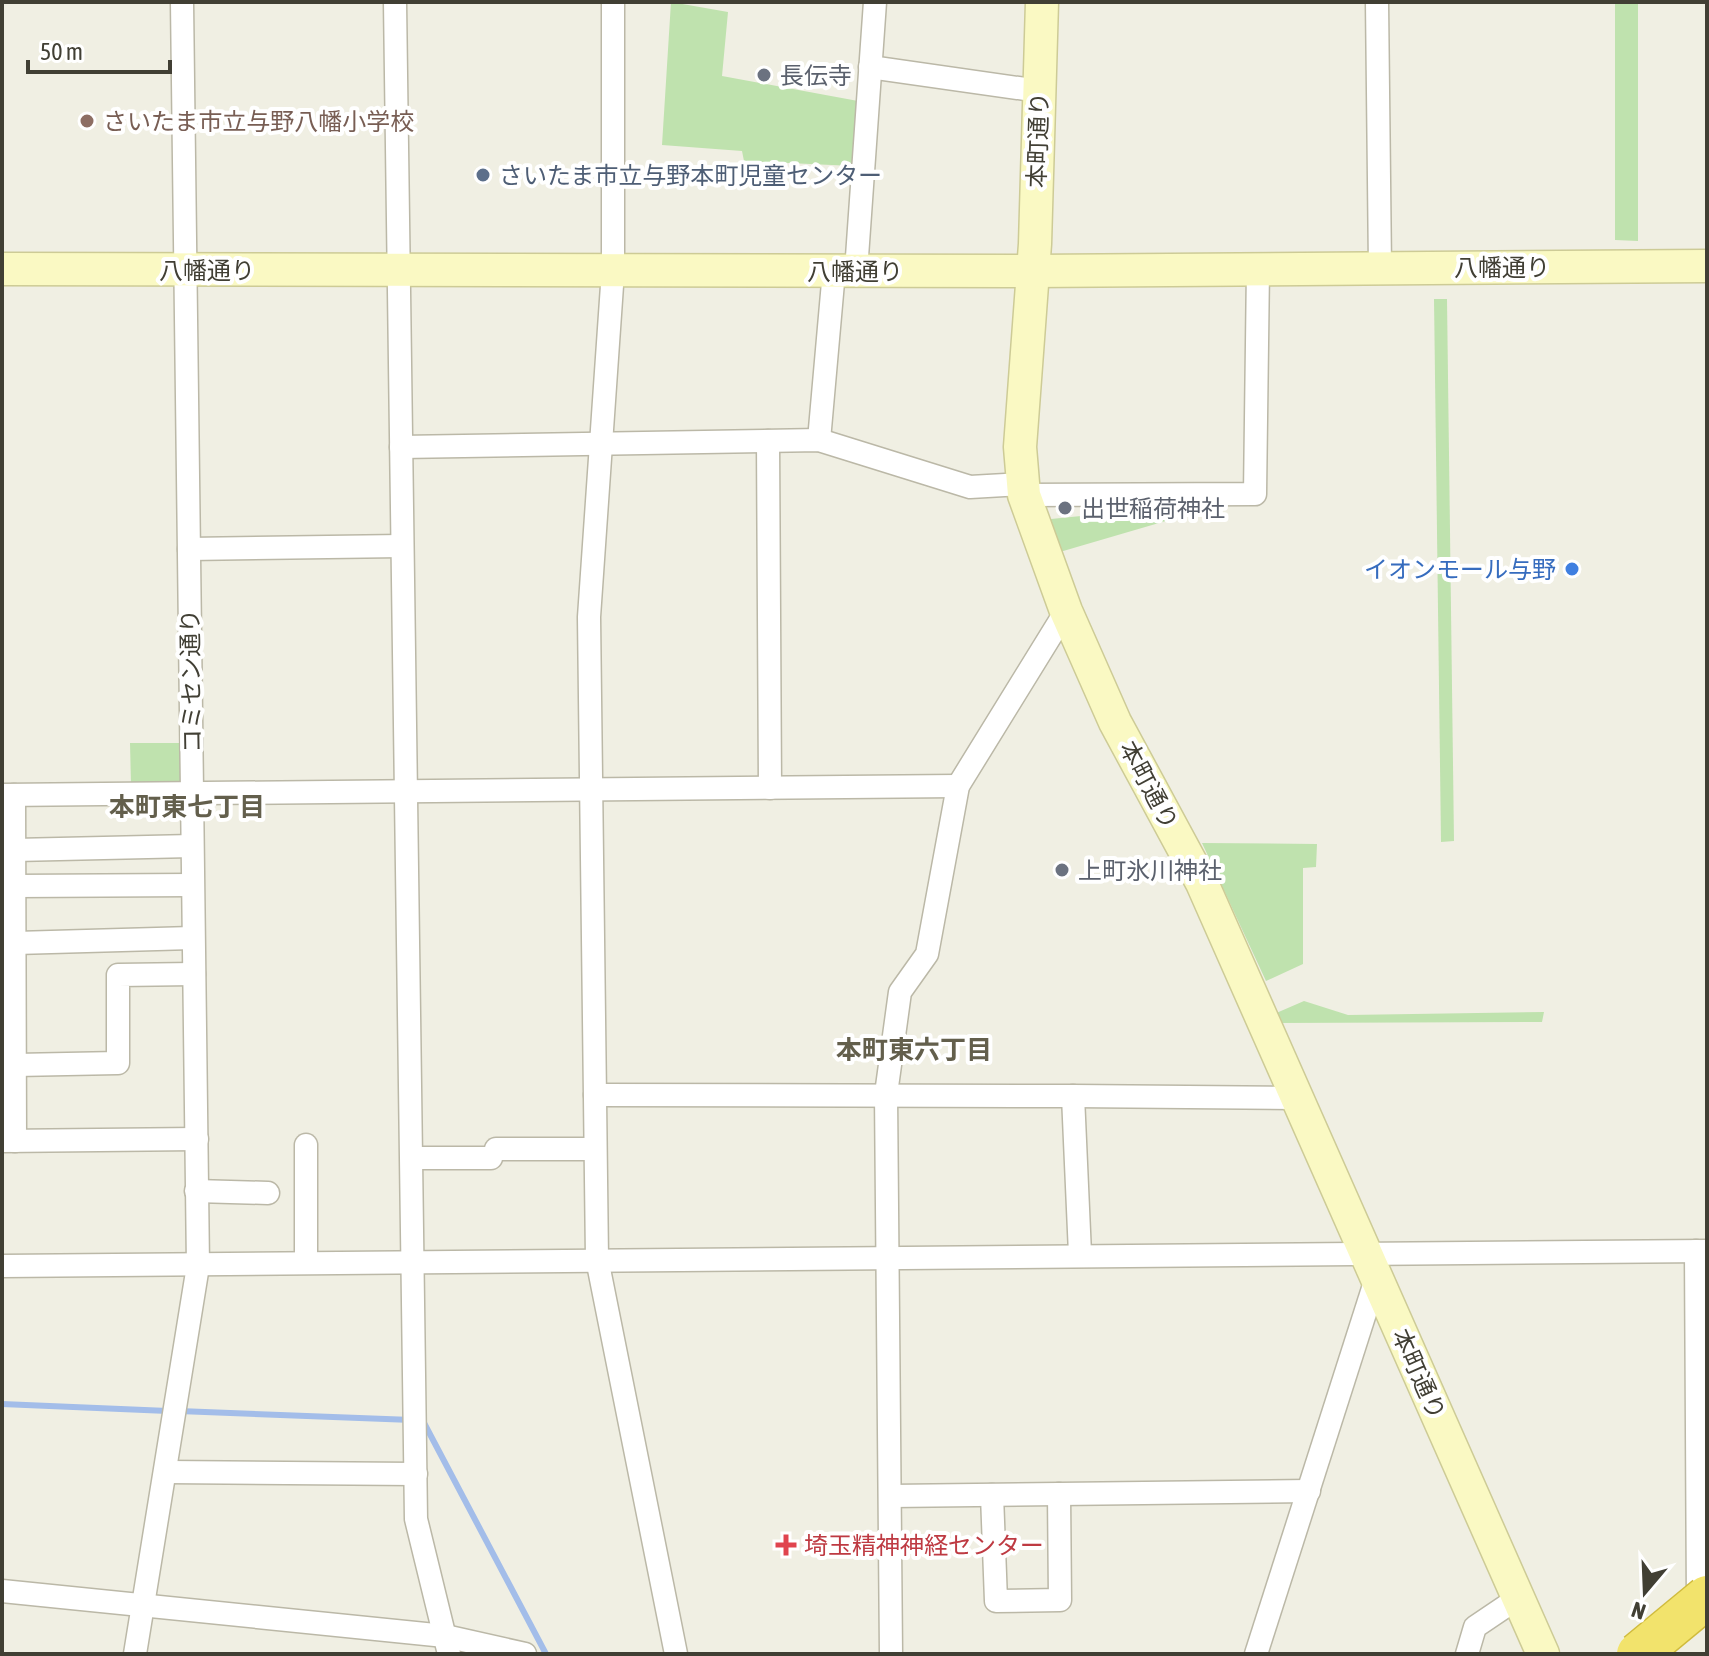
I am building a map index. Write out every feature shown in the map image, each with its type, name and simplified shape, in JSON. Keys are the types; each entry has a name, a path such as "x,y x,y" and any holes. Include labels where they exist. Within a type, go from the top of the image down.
{"highway":[{"path":"1638,1654 1703,1608"}],"main road":[{"name":"本町通り","path":"1042,2 1022,490 1066,611 1115,722 1202,883 1543,1654"},
{"name":"八幡通り","path":"2,269 1033,271 1707,266"}],"street":[{"name":"コミセン通り","path":"135,1654 167,1472 198,1266 182,2"},
{"path":"395,2 416,1519 447,1645"},
{"path":"613,2 613,271 589,617 597,1259 676,1654"},
{"path":"819,440 845,271 875,2"},
{"path":"1377,2 1380,268"},
{"path":"870,67 1039,91"},
{"path":"401,447 819,440 970,487 1255,494 1258,268"},
{"path":"768,441 770,788"},
{"path":"189,549 402,546"},
{"path":"891,1654 886,1094 900,992 927,954 958,786 1066,611"},
{"path":"197,1139 9,1141 16,1065 16,943 15,850 8,795 958,786"},
{"path":"15,850 192,846"},
{"path":"15,886 192,885"},
{"path":"16,943 192,938"},
{"path":"16,1065 118,1063 118,975 194,974"},
{"path":"595,1095 1295,1098"},
{"path":"1073,1096 1080,1254"},
{"path":"306,1145 306,1261"},
{"path":"412,1158 595,1149"},
{"path":"196,1191 268,1193"},
{"path":"2,1266 1080,1254 1370,1265 1702,1251 1703,1608"},
{"path":"1256,1654 1309,1491 1370,1265"},
{"path":"167,1472 416,1474"},
{"path":"891,1496 1309,1491"},
{"path":"992,1495 996,1601 1060,1600 1059,1494"},
{"path":"2,1591 143,1604 525,1654"},
{"path":"1467,1654 1475,1627 1518,1598"}],"green space":[{"path":"671,2 728,12 722,76 858,101 853,166 744,161 742,151 662,145"},
{"path":"1615,2 1638,2 1638,241 1615,240"},
{"path":"1434,299 1447,299 1454,841 1441,842"},
{"path":"1175,498 1176,518 1053,554 1041,520 1091,515 1091,499"},
{"path":"130,743 182,743 182,785 131,785"},
{"path":"1202,843 1317,844 1316,867 1303,868 1303,964 1266,981"},
{"path":"1304,1001 1348,1015 1544,1012 1542,1022 1278,1023 1274,1014"}],"waterway":[{"path":"2,1404 168,1411"},
{"path":"179,1411 412,1420"},
{"path":"423,1421 546,1654"}],"place":[{"name":"長伝寺","path":"764,75"},
{"name":"さいたま市立与野八幡小学校","path":"87,121"},
{"name":"さいたま市立与野本町児童センター","path":"483,175"},
{"name":"出世稲荷神社","path":"1065,508"},
{"name":"イオンモール与野","path":"1572,569"},
{"name":"上町氷川神社","path":"1062,870"},
{"name":"埼玉精神神経センター","path":"786,1545"}],"district":[{"name":"本町東七丁目","path":"187,807"},
{"name":"本町東六丁目","path":"914,1050"}]}
